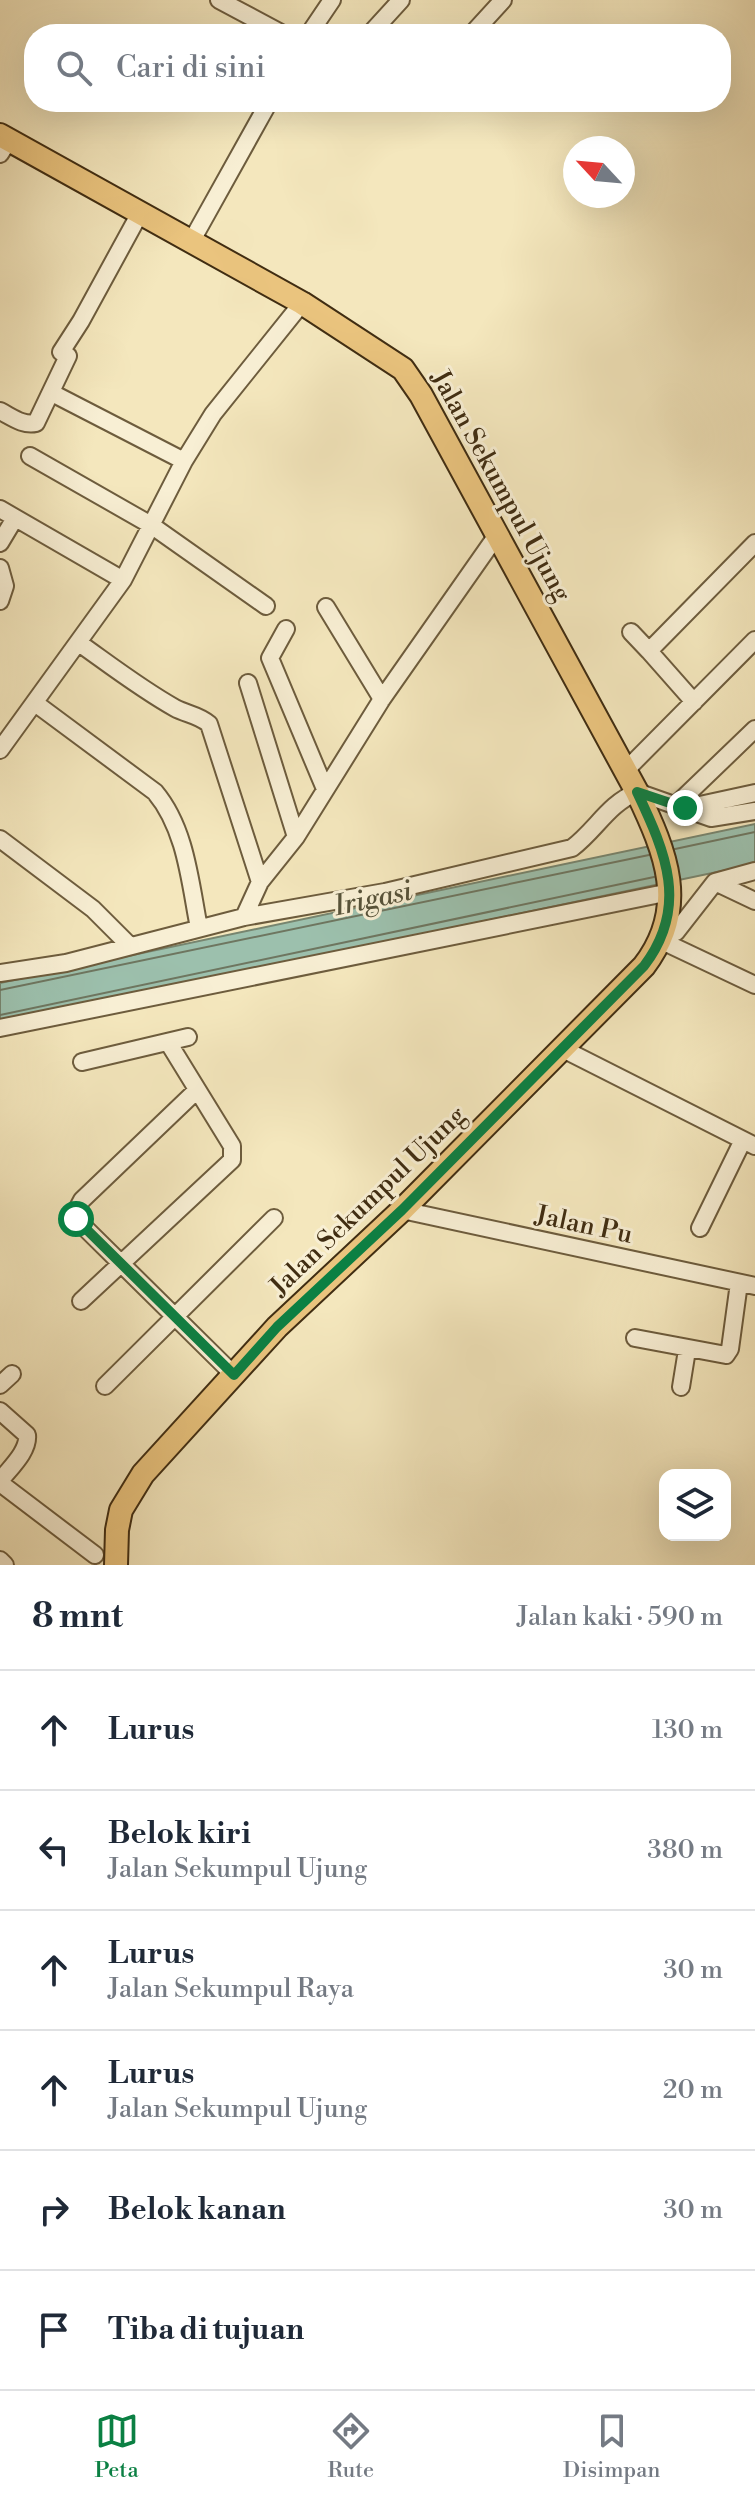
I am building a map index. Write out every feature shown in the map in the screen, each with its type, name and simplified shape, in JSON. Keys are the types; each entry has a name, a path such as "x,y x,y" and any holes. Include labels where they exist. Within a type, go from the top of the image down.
{"main road":[{"name":"Jalan Sekumpul Ujung","path":"3,143 140,213 302,303 393,362 410,377 637,792 656,831 671,906 662,939 644,966 402,1210 277,1327 143,1474 121,1510 116,1565"}],"street":[{"path":"219,0 264,24"},
{"path":"316,24 332,0"},
{"path":"379,24 401,0"},
{"path":"481,24 503,0"},
{"path":"191,242 263,112"},
{"path":"0,411 22,423 36,423 68,356 61,352 140,213"},
{"path":"0,750 123,580 184,461 213,414 302,303"},
{"path":"52,393 184,461"},
{"path":"30,456 151,525 266,606"},
{"path":"0,543 7,514 123,580"},
{"path":"244,917 260,882 296,837 382,699 497,535"},
{"path":"649,651 755,543"},
{"path":"0,568 5,586 0,601"},
{"path":"326,607 382,699"},
{"path":"286,629 270,658 325,789"},
{"path":"631,632 694,702"},
{"path":"625,771 755,640"},
{"path":"79,643 145,689 209,724 260,882"},
{"path":"248,683 296,837"},
{"path":"35,703 155,792 169,809 180,835 199,928"},
{"path":"681,806 755,729"},
{"path":"0,973 66,963 244,917 385,892 572,848 587,837 621,799 637,792 711,818 755,811"},
{"path":"681,806 755,793"},
{"path":"0,839 93,909 130,946"},
{"path":"662,939 676,932 715,882 755,871"},
{"path":"715,882 755,901"},
{"path":"0,1028 669,889"},
{"path":"662,939 755,985"},
{"path":"82,1062 188,1037"},
{"path":"81,1301 232,1160 232,1146 168,1042"},
{"path":"563,1049 749,1143 700,1228"},
{"path":"197,1090 77,1206 76,1219 234,1375"},
{"name":"Jalan Pu","path":"402,1210 747,1285"},
{"path":"105,1386 274,1218"},
{"path":"635,1338 726,1355 747,1285"},
{"path":"681,1387 687,1350"},
{"path":"0,1411 27,1435 28,1440 0,1482 91,1560 117,1530"},
{"path":"0,1560 5,1565"}],"water":[{"path":"755,824 755,864 0,1023 0,983"}],"route":[{"path":"76,1219 234,1375 277,1327 402,1210 595,1018 654,954 669,921 669,885 656,831 637,792 685,808"}],"water label":[{"name":"Irigasi","path":"373,899"}]}
